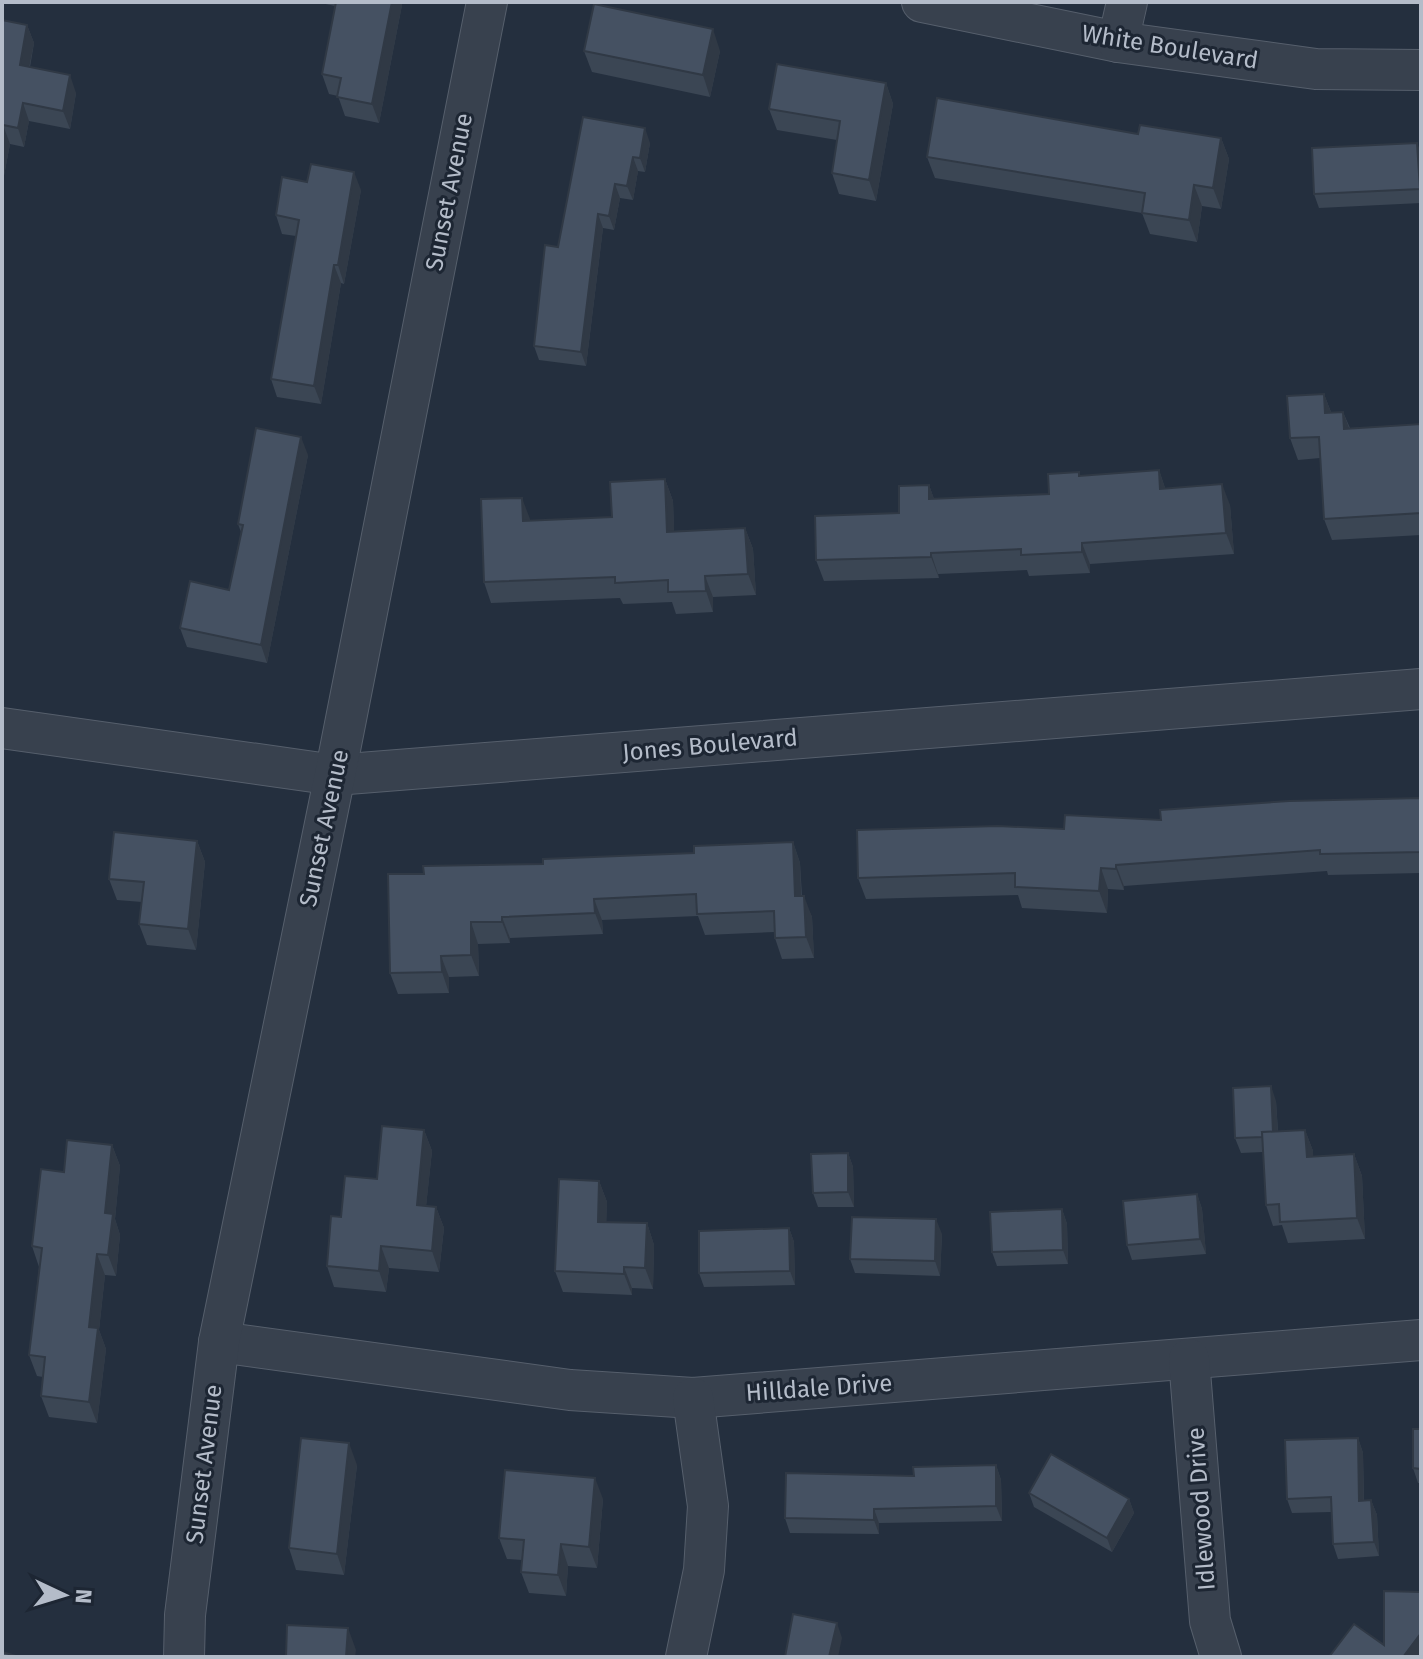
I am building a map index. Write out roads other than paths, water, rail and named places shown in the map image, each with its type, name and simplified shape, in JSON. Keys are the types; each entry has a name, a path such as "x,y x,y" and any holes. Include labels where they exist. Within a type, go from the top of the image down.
{"street":[{"name":"Sunset Avenue","path":"184,1657 185,1615 219,1342 335,775 487,2"},
{"name":"White Boulevard","path":"922,2 1118,42 1316,69 1421,70"},
{"path":"1118,42 1127,2"},
{"name":"Jones Boulevard","path":"2,728 335,775 1421,689"},
{"name":"Hilldale Drive","path":"219,1342 570,1390 693,1398 1421,1340"},
{"name":"Idlewood Drive","path":"1189,1359 1210,1621 1221,1657"},
{"path":"686,1657 704,1570 708,1506 693,1398"}]}
